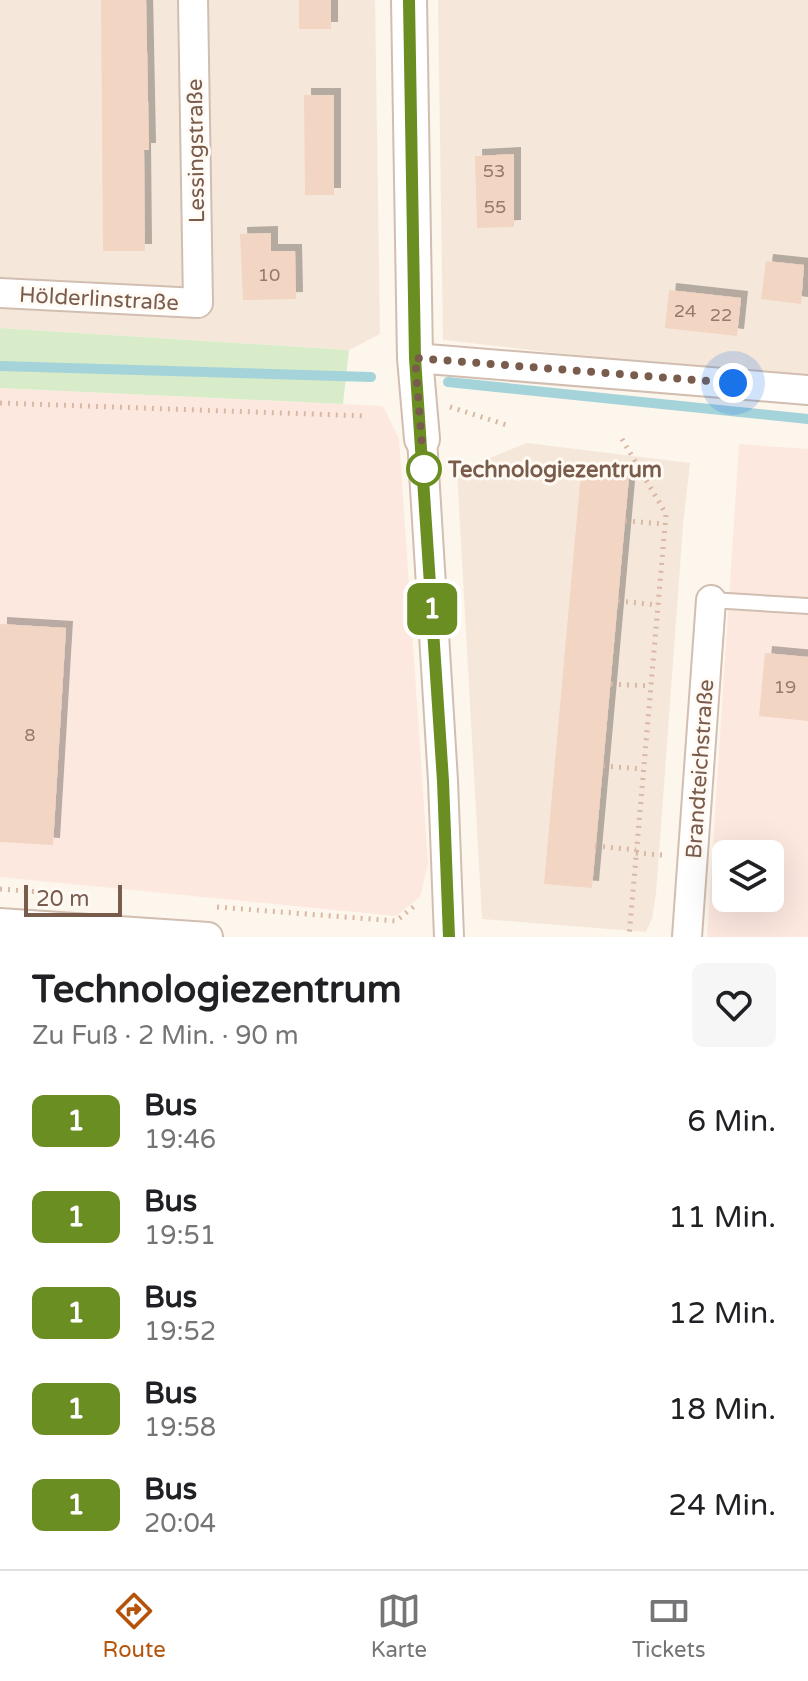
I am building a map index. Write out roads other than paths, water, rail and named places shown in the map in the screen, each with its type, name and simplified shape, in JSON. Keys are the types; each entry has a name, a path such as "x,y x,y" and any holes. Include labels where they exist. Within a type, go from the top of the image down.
{"street":[{"name":"Lessingstraße","path":"193,0 198,303"},
{"path":"409,0 415,358 443,781 449,937"},
{"name":"Hölderlinstraße","path":"0,293 198,303"},
{"path":"415,358 808,390"},
{"name":"Brandteichstraße","path":"687,937 711,600"},
{"path":"0,923 208,937"}],"lane":[{"path":"711,600 808,606"}],"waterway":[{"path":"0,366 371,377"},
{"path":"448,382 808,419"}],"place":[{"name":"Technologiezentrum","path":"424,469"}]}
